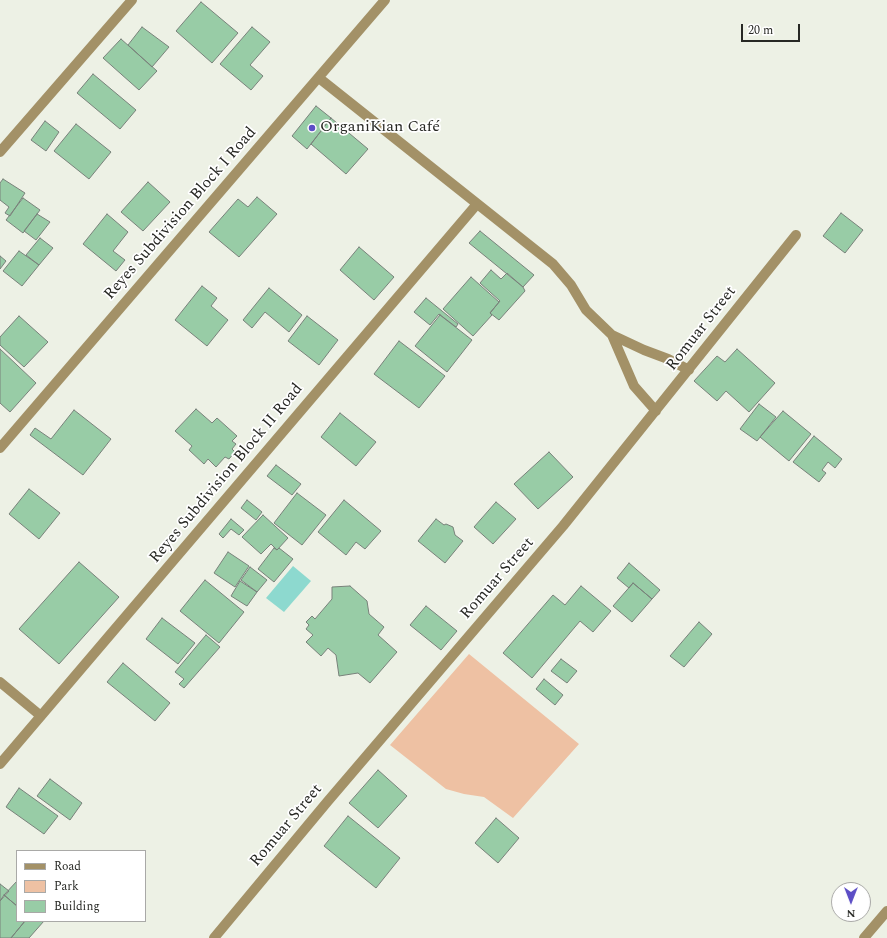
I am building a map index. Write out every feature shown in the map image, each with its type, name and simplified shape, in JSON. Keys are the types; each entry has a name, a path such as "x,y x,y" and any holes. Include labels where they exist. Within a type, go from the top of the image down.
{"street":[{"path":"0,152 132,0"},
{"name":"Reyes Subdivision Block I Road","path":"0,448 385,0"},
{"path":"319,78 553,264 571,285 586,310 612,335 668,359 689,370"},
{"name":"Reyes Subdivision Block II Road","path":"0,764 477,204"},
{"name":"Romuar Street","path":"214,938 328,801 563,526 796,234"},
{"path":"612,335 634,386 656,411"},
{"path":"0,682 41,716"},
{"path":"864,938 887,911"}],"green space":[{"path":"469,654 579,744 513,818 484,797 446,789 390,745"}],"water":[{"path":"293,566 311,581 284,612 266,598"}],"building":[{"path":"201,2 238,33 212,63 176,31"},
{"path":"142,27 169,47 152,67 128,45"},
{"path":"252,27 270,42 250,65 263,76 251,90 220,64"},
{"path":"121,39 157,71 139,90 103,58"},
{"path":"93,74 136,110 120,129 77,93"},
{"path":"316,106 331,118 307,149 292,136"},
{"path":"331,118 368,149 346,174 311,144"},
{"path":"45,121 59,132 46,151 31,140"},
{"path":"76,124 111,152 89,179 54,151"},
{"path":"3,179 25,193 10,216 5,213 9,207 0,200 0,183"},
{"path":"148,182 170,202 143,231 121,212"},
{"path":"257,197 277,214 239,257 209,232 238,199 248,207"},
{"path":"23,198 40,210 23,233 6,220"},
{"path":"841,213 863,230 845,253 823,236"},
{"path":"37,214 50,222 36,240 24,231"},
{"path":"107,214 128,232 113,251 125,260 116,271 83,244"},
{"path":"480,231 534,275 523,287 469,243"},
{"path":"40,238 53,248 39,265 26,255"},
{"path":"359,247 394,277 374,300 340,270"},
{"path":"19,251 39,265 22,286 3,271"},
{"path":"0,256 6,261 0,269"},
{"path":"491,270 501,279 507,273 523,287 525,291 499,320 490,313 500,301 480,283"},
{"path":"471,277 499,302 490,313 492,315 473,336 443,309"},
{"path":"202,286 217,298 211,306 228,320 207,346 175,320"},
{"path":"269,288 302,315 289,332 265,312 252,328 243,320"},
{"path":"426,298 458,324 456,327 439,314 430,325 414,312"},
{"path":"440,315 472,340 447,372 415,346"},
{"path":"19,316 48,342 24,367 0,345 0,337"},
{"path":"307,316 338,340 319,365 288,341"},
{"path":"399,341 445,376 419,408 374,374"},
{"path":"0,349 36,383 10,412 0,403"},
{"path":"737,349 775,383 749,412 726,391 717,401 694,381 717,356 725,362"},
{"path":"759,404 776,417 757,441 740,429"},
{"path":"196,409 212,423 217,418 237,436 232,441 236,444 232,449 235,452 229,459 225,457 216,467 208,459 204,464 189,450 192,446 175,431"},
{"path":"74,410 111,439 83,475 30,435 35,428 51,439"},
{"path":"783,411 811,434 789,461 760,437"},
{"path":"340,413 376,442 356,466 321,437"},
{"path":"814,436 842,459 835,468 828,462 822,470 826,473 819,482 793,462"},
{"path":"549,452 573,477 538,509 514,484"},
{"path":"276,465 301,484 292,495 267,476"},
{"path":"29,489 60,513 39,539 9,514"},
{"path":"297,493 326,515 302,545 274,523"},
{"path":"247,500 262,512 256,520 241,508"},
{"path":"344,500 381,531 365,549 356,542 346,555 318,532"},
{"path":"496,502 516,519 493,544 474,527"},
{"path":"263,515 288,538 277,550 271,544 261,554 242,537"},
{"path":"231,519 244,530 239,535 231,529 223,538 219,534"},
{"path":"436,519 444,525 446,524 453,527 455,535 463,541 445,563 418,541"},
{"path":"274,548 277,550 279,548 293,559 274,582 258,569"},
{"path":"228,552 249,566 235,587 214,573"},
{"path":"79,562 119,597 59,664 19,629"},
{"path":"629,563 660,590 652,599 633,583 629,588 617,578"},
{"path":"250,567 267,580 257,592 241,580"},
{"path":"205,580 244,612 219,643 180,611"},
{"path":"240,581 257,592 247,606 231,596"},
{"path":"633,583 652,599 632,622 613,606"},
{"path":"350,586 367,601 369,614 384,627 378,635 397,652 370,683 358,673 339,676 336,655 328,648 321,656 306,642 313,635 306,629 309,625 306,622 312,616 315,619 332,599 332,587"},
{"path":"581,586 611,611 593,632 580,621 532,678 503,653 553,595 565,605"},
{"path":"426,606 457,631 441,650 410,625"},
{"path":"162,618 195,643 178,664 146,639"},
{"path":"699,622 712,634 684,667 670,656"},
{"path":"206,635 220,647 184,688 179,684 184,679 175,672"},
{"path":"561,659 577,671 567,683 551,671"},
{"path":"123,663 170,703 155,721 107,682"},
{"path":"544,679 563,695 555,705 536,689"},
{"path":"378,770 407,796 378,828 349,803"},
{"path":"50,779 82,803 70,820 37,796"},
{"path":"19,788 58,816 44,834 6,807"},
{"path":"348,816 400,858 376,888 324,846"},
{"path":"496,818 519,838 498,863 475,843"},
{"path":"16,882 16,905 4,895"},
{"path":"0,884 9,891 0,901"},
{"path":"4,895 16,905 16,922 24,922 11,938 0,938 0,901"},
{"path":"24,922 43,922 29,938 11,938"}],"place":[{"name":"OrganiKian Café","path":"312,128"}]}
